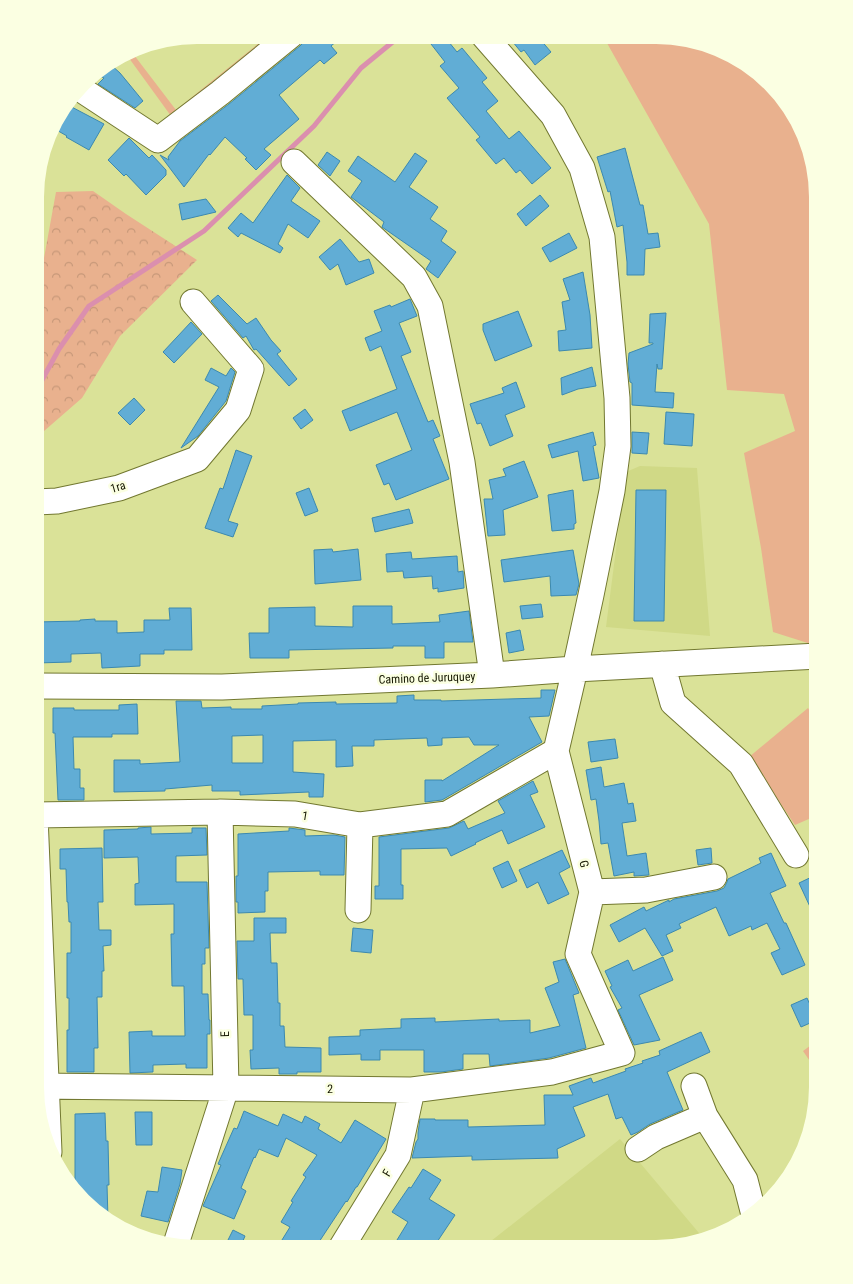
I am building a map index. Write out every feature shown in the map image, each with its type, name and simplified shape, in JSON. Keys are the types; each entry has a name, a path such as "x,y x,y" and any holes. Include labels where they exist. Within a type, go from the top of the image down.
{"street":[{"path":"86,92 158,140 281,44"},
{"name":"G","path":"491,44 553,115 582,168 602,237 616,398 618,446 612,491 556,750 592,892 578,954 622,1053"},
{"path":"294,162 414,277 430,306 462,462 492,675"},
{"name":"1ra","path":"44,502 57,501 119,488 197,459 238,410 251,369 193,302"},
{"name":"Camino de Juruquey","path":"44,686 222,687 492,675 809,656"},
{"path":"662,664 673,703 741,764 796,855"},
{"name":"1","path":"44,816 220,812 294,814 360,825 447,814 556,750"},
{"name":"E","path":"178,1239 226,1088 220,812"},
{"path":"358,910 360,825"},
{"path":"592,892 646,890 714,877"},
{"name":"2","path":"44,1086 412,1090 552,1072 622,1053"},
{"path":"694,1086 705,1116 745,1180 752,1206"},
{"name":"F","path":"346,1240 398,1155 412,1090"},
{"path":"638,1149 656,1137 705,1116"}],"shaded area":[{"path":"640,466 697,468 710,636 606,627 626,472"},
{"path":"620,1139 699,1233 676,1239 656,1240 492,1240"}],"green space":[{"path":"258,44 271,44 171,116 130,59 135,56 176,110"},
{"path":"608,44 676,45 715,55 749,75 764,89 778,104 798,138 808,177 809,197 809,643 773,632 761,548 744,453 795,431 784,394 727,390 709,224"},
{"path":"93,191 197,260 120,336 82,398 44,431 44,258 56,192"},
{"path":"808,708 809,819 795,825 749,757"},
{"path":"809,1047 809,1060 803,1051"}],"building":[{"path":"302,44 333,44 331,46 337,53 324,64 320,60 279,95 299,119 264,149 271,155 256,170 245,159 247,158 225,137 209,154 184,187 160,155 169,160 168,157 180,141"},
{"path":"431,44 450,44 457,52 462,48 487,78 482,82 498,101 486,111 509,139 519,131 551,168 532,184 520,170 516,173 504,158 496,164 476,140 480,137 447,98 459,88 440,66 445,62"},
{"path":"514,44 544,44 551,52 535,65 524,50 521,52"},
{"path":"115,68 143,101 135,108 98,84 104,78 102,77"},
{"path":"73,108 104,124 89,150 58,131"},
{"path":"129,138 149,158 152,155 166,170 166,175 146,195 126,174 124,176 108,160"},
{"path":"625,148 640,205 643,205 648,234 658,233 660,247 645,249 644,275 627,275 623,225 617,227 610,191 608,192 597,157"},
{"path":"327,152 340,161 330,176 318,165"},
{"path":"415,153 427,161 409,187 438,207 430,219 447,231 441,241 456,252 438,278 426,269 431,261 382,227 384,222 351,197 362,181 348,171 358,156 395,182"},
{"path":"287,175 300,188 291,201 320,221 308,238 288,224 278,244 283,248 280,253 241,233 238,237 228,228 241,213 253,223"},
{"path":"540,195 549,206 526,226 517,214"},
{"path":"206,199 216,212 182,220 179,204"},
{"path":"569,233 577,248 550,262 542,248"},
{"path":"340,239 359,262 369,259 374,273 346,285 338,264 330,270 319,257"},
{"path":"583,272 590,315 592,348 559,351 558,331 566,330 562,302 570,300 563,279"},
{"path":"218,295 247,324 256,318 281,351 277,354 297,379 289,386 256,349 254,350 246,336 243,338 211,301"},
{"path":"410,299 417,316 399,323 411,352 401,356 428,422 433,420 440,436 433,439 449,479 396,500 389,483 384,485 376,465 412,450 397,412 350,431 342,411 397,389 381,346 370,351 365,338 382,331 374,311 390,305 391,307"},
{"path":"518,311 532,346 495,361 483,330 483,324"},
{"path":"666,313 662,369 658,369 657,364 655,392 674,393 673,408 632,405 632,383 630,382 628,364 629,353 653,344 649,343 650,314"},
{"path":"191,322 202,334 174,363 163,352"},
{"path":"592,367 596,386 578,389 562,395 561,378"},
{"path":"211,368 226,376 231,368 235,372 226,401 198,436 181,448 219,387 205,380"},
{"path":"516,382 525,407 505,415 513,436 490,446 481,423 477,424 470,404 504,393 502,388"},
{"path":"134,398 145,410 130,425 118,413"},
{"path":"305,409 313,420 301,429 293,418"},
{"path":"666,412 694,414 692,446 664,444"},
{"path":"593,432 596,445 593,446 599,478 583,481 578,451 552,458 548,445"},
{"path":"632,432 649,433 647,454 632,453"},
{"path":"236,450 252,456 228,521 238,524 233,537 205,528 220,488 223,489"},
{"path":"524,461 538,497 503,510 505,535 488,536 484,499 493,499 489,480 506,476 503,469"},
{"path":"309,488 318,511 305,516 296,493"},
{"path":"573,490 576,523 574,524 574,529 552,531 548,495"},
{"path":"636,490 666,490 664,621 634,621"},
{"path":"409,509 413,523 375,532 372,518"},
{"path":"332,549 333,552 358,549 361,580 315,584 314,550"},
{"path":"573,550 579,584 576,595 551,596 550,576 504,582 501,560"},
{"path":"411,552 412,559 457,556 458,572 463,571 464,588 438,592 438,588 433,589 432,576 404,578 403,571 387,572 386,554"},
{"path":"541,604 543,617 522,619 520,606"},
{"path":"353,606 392,606 392,624 440,622 439,615 469,611 473,642 444,642 444,658 425,658 425,646 393,646 393,648 289,650 289,658 250,658 249,633 269,633 269,608 315,607 315,626 353,627"},
{"path":"169,608 191,608 192,650 164,650 164,654 140,654 140,666 102,668 101,653 71,654 71,662 44,663 44,622 95,619 95,621 117,621 117,633 144,632 144,620 170,620"},
{"path":"520,630 524,650 509,653 506,633"},
{"path":"541,690 555,690 549,716 529,717 542,742 442,800 425,802 425,780 442,781 499,745 474,745 469,737 442,738 442,745 428,746 427,738 374,740 374,746 352,746 353,766 336,767 336,740 293,741 293,772 324,774 323,797 309,797 309,792 240,795 240,791 212,791 212,785 165,789 165,791 114,792 114,760 140,760 140,764 180,762 176,701 201,701 202,708 262,709 262,706 298,703 397,703 397,696 414,695 414,700 441,701 541,698","holes":["263,735 263,763 232,763 232,736"]},
{"path":"137,704 138,734 112,734 112,737 73,737 74,769 80,769 80,788 84,788 84,800 58,800 53,708 119,710 119,705"},
{"path":"615,739 618,758 591,762 588,742"},
{"path":"601,767 604,787 624,783 628,804 633,803 636,821 622,823 627,856 646,853 649,875 634,876 634,872 614,876 608,843 601,844 596,799 591,800 586,770"},
{"path":"533,781 538,792 530,795 545,827 508,844 502,830 451,856 447,848 401,849 403,899 375,899 375,886 379,886 379,837 449,828 464,821 468,829 505,813 498,801"},
{"path":"151,827 151,834 192,833 192,828 206,828 207,855 176,856 176,882 207,882 209,948 205,948 205,964 202,964 202,994 208,994 210,1020 210,1034 207,1034 207,1068 186,1068 186,1064 153,1065 153,1072 130,1073 129,1032 152,1031 152,1036 185,1036 184,986 172,986 171,934 174,934 174,904 135,905 135,884 139,883 138,857 104,858 104,830"},
{"path":"289,828 305,830 305,836 334,835 345,837 344,875 320,875 320,871 268,872 268,891 265,891 265,912 238,913 236,876 238,876 238,834 289,831"},
{"path":"102,848 103,902 98,902 99,930 111,930 111,945 103,946 102,997 97,997 98,1048 94,1048 94,1072 67,1072 69,998 67,998 67,953 71,953 71,922 69,922 67,902 66,869 60,869 60,849"},
{"path":"711,848 712,863 698,865 696,850"},
{"path":"562,850 570,867 559,873 569,894 548,904 538,882 527,888 519,870"},
{"path":"771,853 786,886 770,893 805,965 782,975 771,953 780,949 767,923 752,930 751,926 729,936 716,907 679,924 681,928 666,935 673,951 662,956 645,928 619,942 610,925 644,907 646,911 669,900 669,902 674,899 724,888 728,879 761,863 759,858"},
{"path":"508,861 517,881 502,888 493,868"},
{"path":"809,878 809,905 799,883"},
{"path":"254,918 286,918 286,933 270,933 271,963 277,963 280,1026 284,1026 285,1047 321,1048 321,1072 279,1074 279,1068 251,1069 250,1050 253,1050 253,1015 244,1015 243,979 238,979 237,941 254,941"},
{"path":"353,928 373,930 371,953 351,951"},
{"path":"663,957 673,980 639,995 660,1040 634,1045 618,1010 622,1008 610,987 612,986 605,971 628,960 633,971"},
{"path":"565,959 579,993 573,995 586,1048 549,1058 490,1066 489,1054 463,1054 463,1069 441,1072 424,1072 424,1050 380,1050 380,1060 361,1060 361,1054 329,1055 329,1037 360,1036 360,1030 401,1028 401,1019 435,1018 435,1022 499,1019 499,1021 530,1020 530,1033 560,1026 545,988 559,982 553,962"},
{"path":"807,998 809,1002 809,1024 801,1027 791,1005"},
{"path":"701,1032 710,1052 667,1072 683,1110 650,1124 638,1132 631,1135 622,1117 616,1119 608,1094 573,1107 585,1136 557,1149 558,1158 472,1160 472,1156 412,1158 418,1139 420,1119 468,1120 468,1127 545,1125 544,1095 573,1095 569,1086 591,1078 593,1083 626,1071 625,1069 660,1055 659,1051"},
{"path":"244,1111 278,1126 283,1114 302,1123 305,1116 320,1124 318,1129 341,1143 355,1120 386,1139 357,1187 320,1240 282,1240 290,1227 281,1222 306,1177 303,1175 317,1155 286,1138 278,1157 259,1149 241,1188 246,1191 234,1219 203,1206 221,1165 218,1164 234,1128 237,1129"},
{"path":"135,1112 152,1112 152,1145 136,1145"},
{"path":"105,1113 106,1141 108,1141 108,1212 75,1180 75,1114"},
{"path":"162,1167 182,1170 180,1184 168,1222 141,1216 147,1191 158,1192"},
{"path":"423,1169 441,1180 429,1199 455,1215 438,1240 397,1240 408,1222 392,1212 409,1187 411,1188"},
{"path":"233,1230 245,1236 243,1240 228,1240"}],"waterway":[{"path":"44,376 59,349 89,306 204,231 314,126 361,68 390,44"}]}
